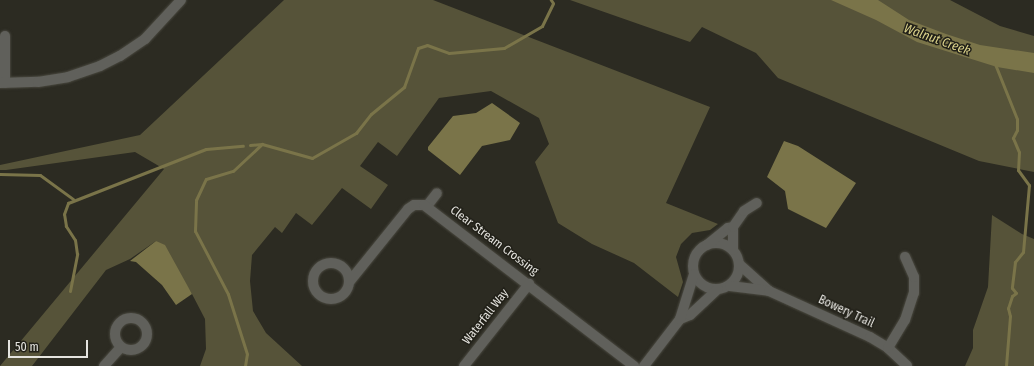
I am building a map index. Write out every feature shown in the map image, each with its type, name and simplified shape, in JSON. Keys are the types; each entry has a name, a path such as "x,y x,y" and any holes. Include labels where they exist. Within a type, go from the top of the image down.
{"street":[{"path":"5,36 3,83 38,82 68,77 120,56 145,39 182,0"},
{"path":"350,282 408,209 419,204 428,206 437,192"},
{"path":"680,319 690,315 718,290 730,286 737,276 740,264 733,250 733,227 744,211 757,203"},
{"name":"Clear Stream Crossing","path":"428,206 634,366"},
{"path":"644,366 680,319 694,274 694,257 728,228 733,227"},
{"path":"708,245 721,243 733,250"},
{"path":"888,348 905,320 914,293 914,277 905,257"},
{"name":"Bowery Trail","path":"740,264 769,291 888,348 907,366"},
{"path":"694,274 702,285 718,290"},
{"name":"Waterfall Way","path":"464,366 529,284"},
{"name":"Bowery Trail","path":"730,286 769,291"},
{"path":"104,366 121,347"}],"shaded area":[{"path":"284,0 433,0 710,107 666,203 718,224 710,230 692,233 681,244 676,257 683,282 678,297 634,263 592,244 558,223 535,162 549,144 539,118 491,91 439,98 397,156 378,142 360,166 388,185 371,209 342,188 312,225 296,213 282,233 275,227 252,255 250,281 253,311 266,333 302,366 200,366 206,349 205,319 192,294 156,241 130,259 106,270 32,366 0,366 164,169 135,152 6,170 0,170 0,165 140,135"},
{"path":"570,0 950,0 1000,26 1034,36 1034,172 979,161 778,78 756,53 702,27 690,42"},
{"path":"992,215 1022,234 1034,239 1034,366 965,366 973,348 973,330 988,287"}],"water":[{"name":"Walnut Creek","path":"831,0 878,0 909,20 946,34 980,45 1034,53 1034,73 997,67 917,42 876,20"},
{"path":"492,103 520,123 510,140 482,146 460,175 428,150 428,147 453,116 476,113"},
{"path":"784,141 798,146 856,183 826,228 788,209 785,191 767,177"},
{"path":"156,241 165,245 192,294 176,305 162,285 136,262 130,261"}],"waterway":[{"path":"245,366 247,354 228,294 195,231 196,200 206,179 233,171 262,144 312,158 356,133 371,114 404,87 418,48 427,45 449,53 504,48 542,26 553,3 551,0"},
{"path":"995,64 1017,119 1017,130 1013,138 1019,152 1018,170 1029,185 1023,252 1015,262 1012,288 1016,293 1012,296 1008,308 1010,316 1006,366"},
{"path":"250,145 262,144"},
{"path":"70,291 77,254 75,240 66,226 64,214 68,203 206,149 243,146"},
{"path":"0,174 40,175 73,199"}]}
